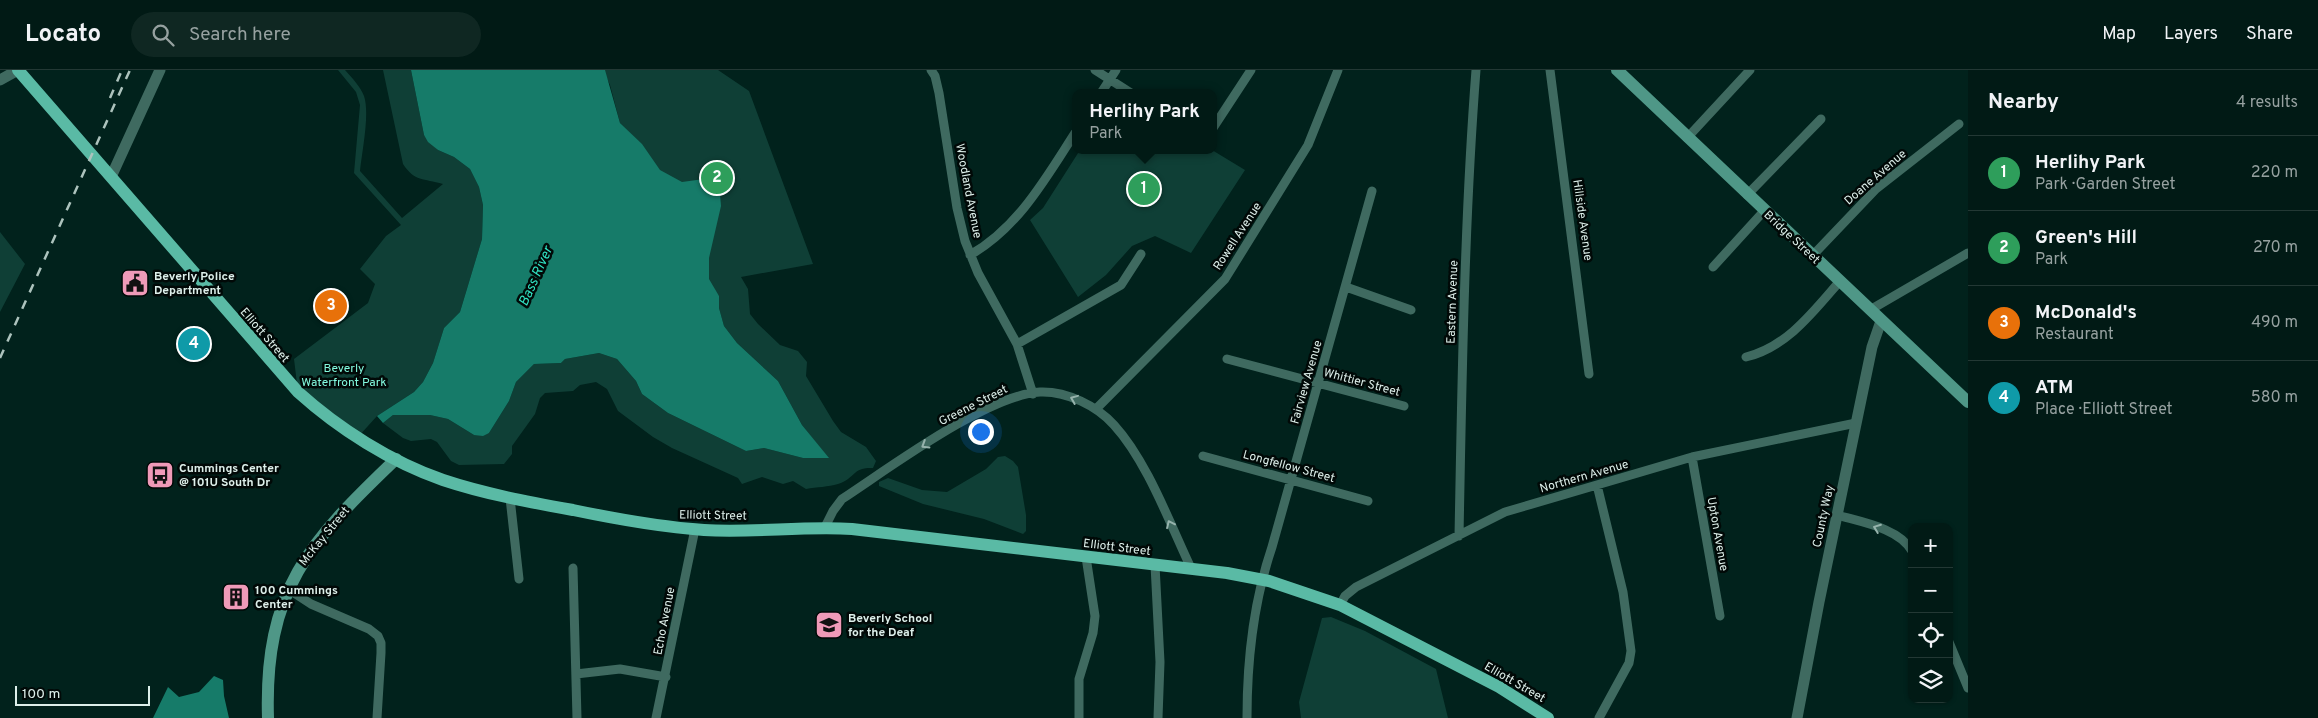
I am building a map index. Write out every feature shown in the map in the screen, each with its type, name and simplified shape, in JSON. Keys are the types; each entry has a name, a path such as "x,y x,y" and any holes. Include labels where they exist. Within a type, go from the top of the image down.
{"main road":[{"name":"Elliott Street","path":"18,70 298,392 343,428 396,459 444,480 510,498 644,524 695,529 825,527 1191,568 1261,579 1340,604 1499,687 1548,718"},
{"name":"Bridge Street","path":"1617,70 1686,138 1968,402"},
{"name":"McKay Street","path":"268,718 270,661 275,628 288,589 305,556 329,527 358,495 396,459"}],"street":[{"path":"0,80 18,70"},
{"path":"111,177 160,70"},
{"name":"Woodland Avenue","path":"931,70 935,76 939,93 957,208 970,255 1017,344 1033,394"},
{"path":"1095,70 1125,89"},
{"path":"1104,89 1116,70"},
{"path":"1217,122 1251,70"},
{"name":"Rowell Avenue","path":"1096,409 1225,279 1308,144 1338,70"},
{"name":"Eastern Avenue","path":"1459,536 1462,365 1476,70"},
{"name":"Hillside Avenue","path":"1550,70 1589,374"},
{"path":"1686,138 1750,70"},
{"path":"1747,195 1821,119"},
{"name":"Doane Avenue","path":"1813,256 1876,189 1959,124"},
{"path":"970,255 981,249 1000,232 1032,199 1072,138"},
{"name":"Fairview Avenue","path":"1247,718 1255,607 1261,579 1292,480 1372,192"},
{"path":"1714,267 1764,211"},
{"path":"1017,344 1121,285 1141,254"},
{"path":"1870,310 1968,254"},
{"path":"1746,357 1766,350 1796,330 1840,282"},
{"path":"1346,287 1411,310"},
{"name":"County Way","path":"1797,718 1872,347 1882,321"},
{"name":"Whittier Street","path":"1227,359 1404,406"},
{"name":"Greene Street","path":"825,527 833,511 842,500 967,420 1012,398 1033,394 1056,394 1071,397 1096,409 1115,426 1136,455 1191,568"},
{"name":"Northern Avenue","path":"1340,604 1345,596 1356,587 1505,512 1692,457 1856,422"},
{"name":"Longfellow Street","path":"1203,456 1368,501"},
{"name":"Upton Avenue","path":"1692,457 1720,616"},
{"path":"1597,485 1623,592 1631,651 1629,663 1599,718"},
{"path":"510,498 518,579"},
{"path":"1837,515 1884,530 1908,544"},
{"name":"Echo Avenue","path":"656,718 666,677 695,529"},
{"path":"1079,718 1079,679 1093,633 1094,616 1086,557"},
{"path":"1156,565 1160,662 1158,718"},
{"path":"573,568 577,718"},
{"path":"288,589 311,604 369,629 378,636 382,653 377,718"},
{"path":"1953,652 1968,688"},
{"path":"576,674 620,669 666,677"}],"green space":[{"name":"Beverly Waterfront Park","path":"338,70 345,70 358,85 366,104 366,122 360,171 402,218 443,184 416,177 403,164 383,70 411,70 424,135 438,150 454,157 470,169 479,187 483,205 482,239 460,312 444,328 433,363 423,382 414,392 377,416 358,437 298,392 294,359 368,303 375,284 360,269 386,236 401,225 354,173 360,105 356,92"},
{"path":"603,70 718,70 749,91 813,264 741,277 748,289 750,314 780,345 798,351 807,362 806,376 833,421 841,432 866,447 876,461 873,468 861,469 844,482 838,484 806,489 793,481 783,484 762,477 742,484 738,478 672,448 653,437 618,411 607,389 596,382 580,385 573,391 545,393 540,398 535,414 512,446 512,454 504,464 459,465 451,461 437,442 431,439 411,441 403,438 383,423 393,415 430,415 448,419 474,435 489,433 509,401 516,382 534,364 561,363 565,359 599,353 617,359 636,381 642,394 668,413 746,451 764,448 803,458 828,458 802,425 778,381 737,343 724,326 719,308 719,296 702,285 634,137 620,123 610,85"},
{"path":"1217,153 1245,170 1191,253 1155,236 1132,246 1106,275 1078,297 1030,220 1043,208 1077,154"},
{"path":"0,232 25,264 0,312"},
{"path":"1005,456 1018,467 1026,515 1026,531 1023,534 984,519 923,504 879,486 879,482 888,478 922,490 947,492 986,469 998,457"},
{"path":"1331,617 1365,631 1436,669 1448,718 1301,718 1299,702 1322,618"}],"water":[{"name":"Bass River","path":"411,70 605,70 620,123 642,144 660,170 682,182 711,178 720,194 721,206 709,258 709,279 719,296 719,308 724,326 737,343 778,381 802,425 829,458 803,458 764,448 746,451 668,413 642,394 636,381 617,359 599,353 565,359 561,363 534,364 516,382 509,401 489,433 483,436 474,435 448,419 430,415 393,415 383,423 377,416 414,392 423,382 433,363 444,328 460,312 482,239 483,205 479,187 470,169 428,142 424,135"},
{"path":"214,676 223,680 224,696 229,718 153,718 168,687 179,697 199,692"}],"railway":[{"path":"110,98 122,70"},
{"path":"0,358 130,70"}],"place":[{"name":"Green's Hill","path":"717,178"},
{"name":"Herlihy Park","path":"1144,189"},
{"name":"Beverly Police Department","path":"135,283"},
{"name":"McDonald's","path":"331,306"},
{"name":"ATM","path":"194,344"},
{"name":"Cummings Center @ 101U South Dr","path":"160,475"},
{"name":"100 Cummings Center","path":"236,597"},
{"name":"Beverly School for the Deaf","path":"829,625"}]}
